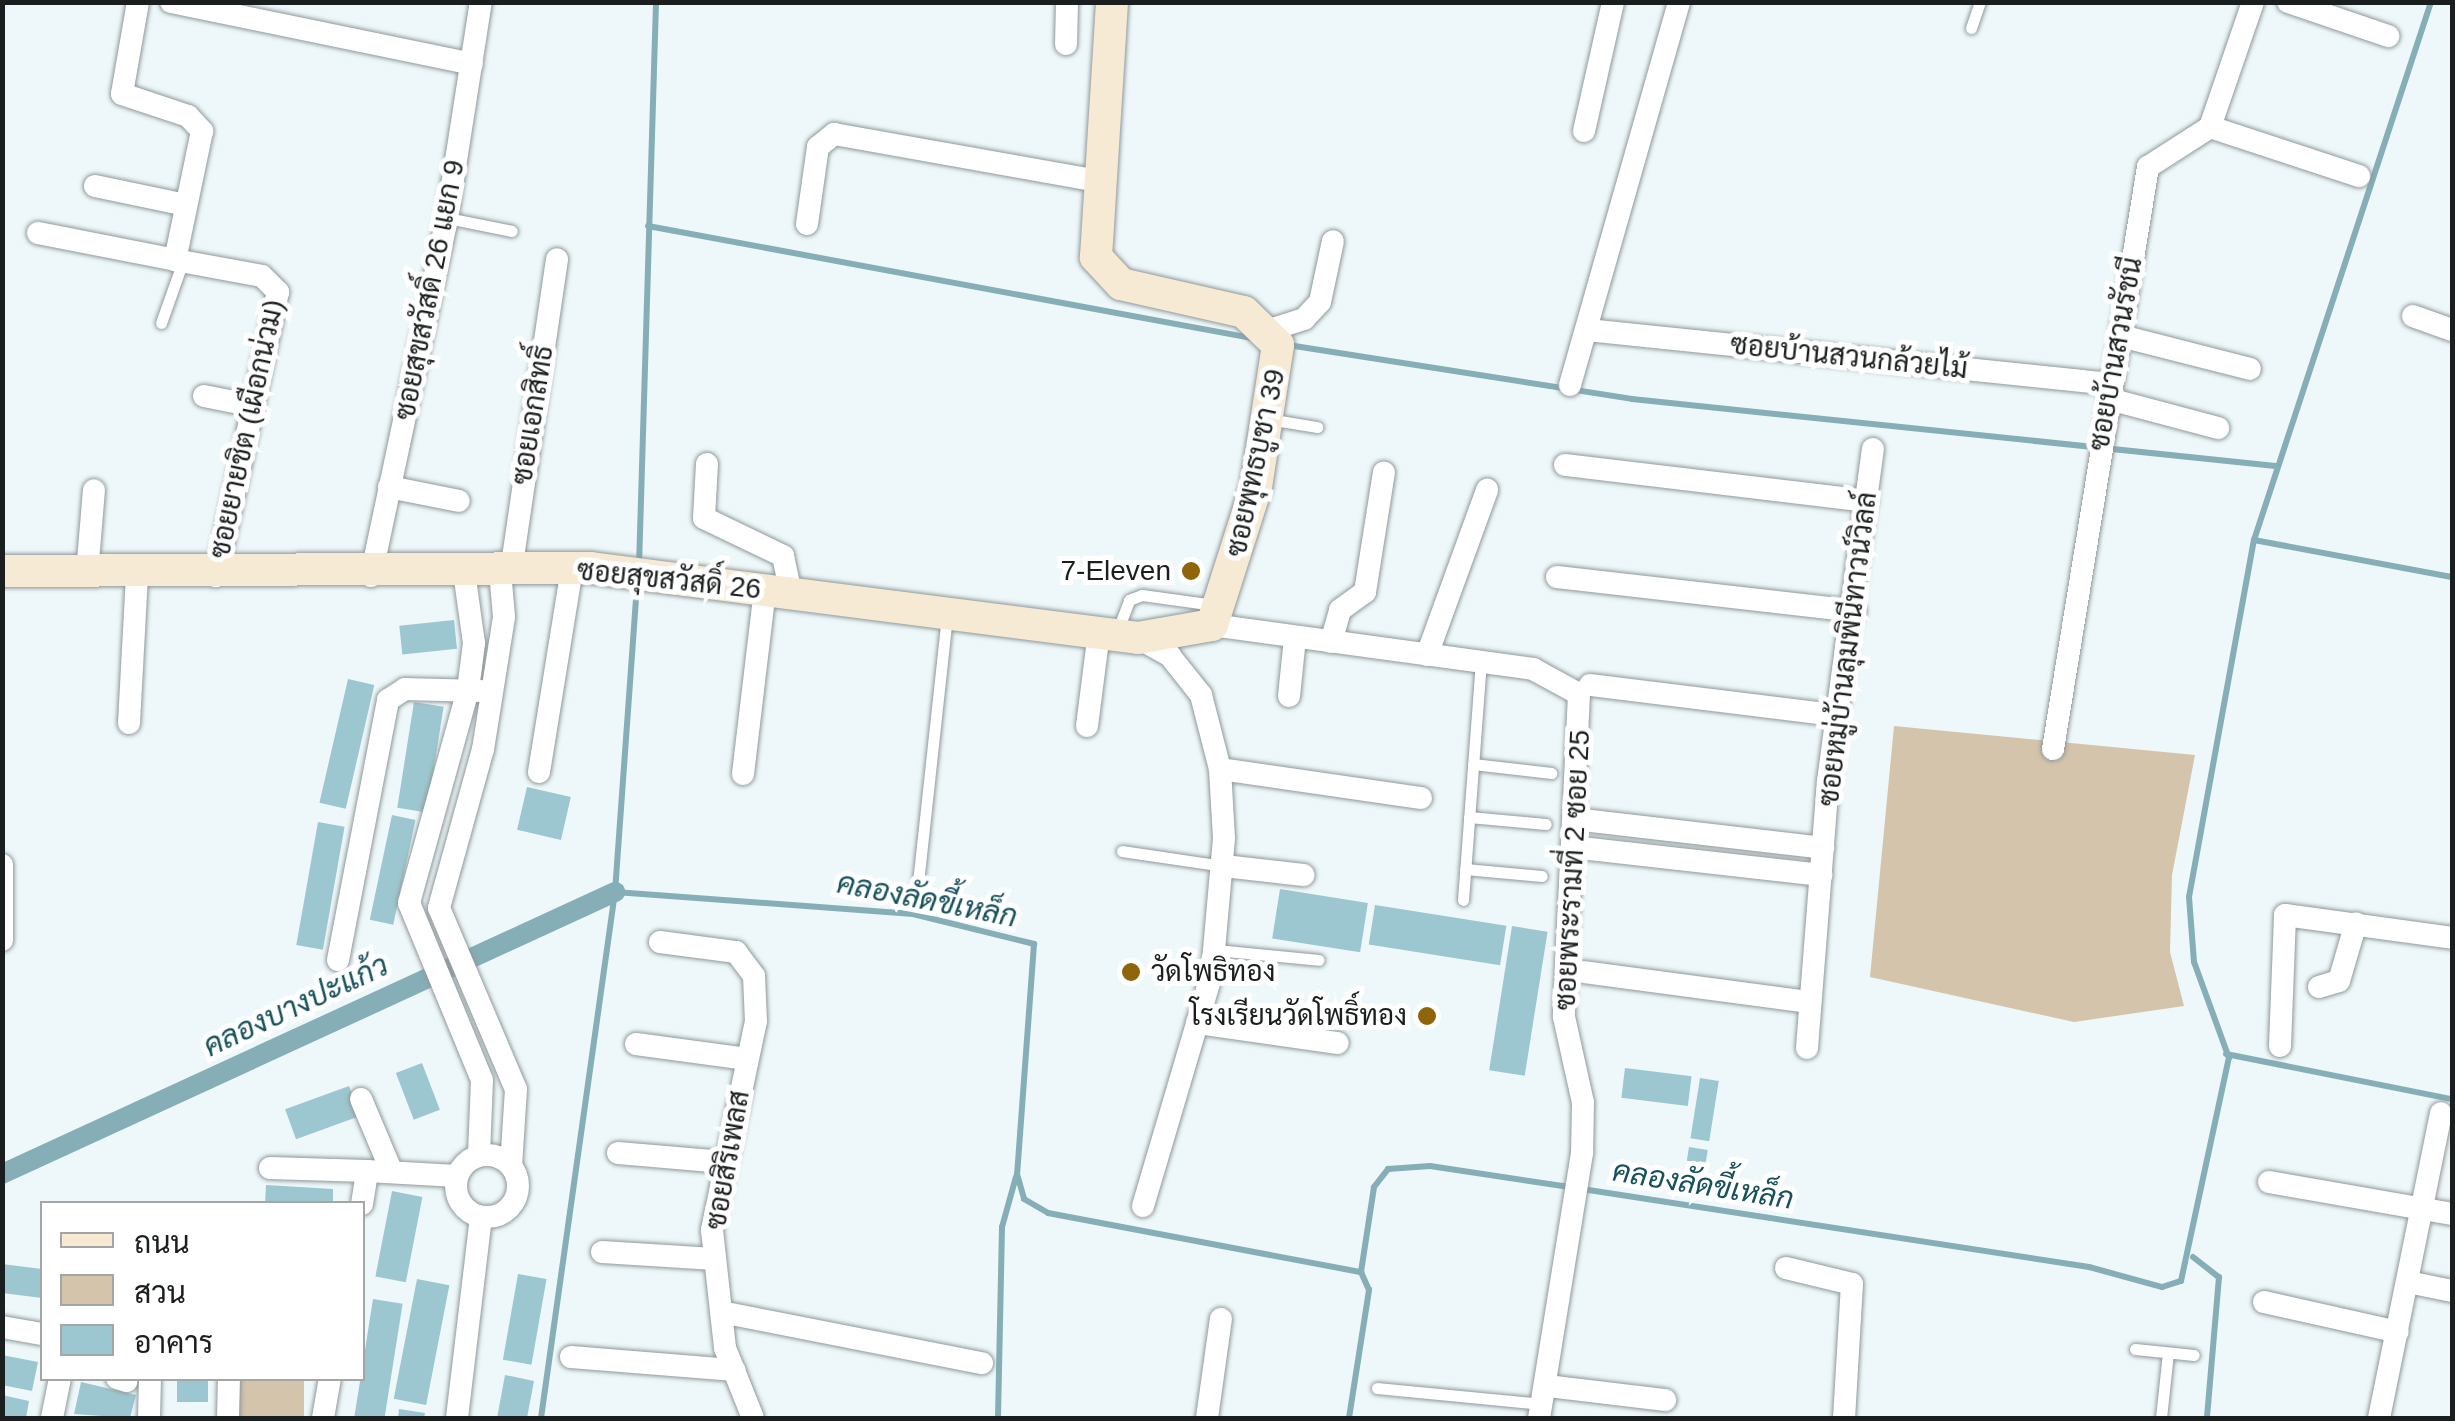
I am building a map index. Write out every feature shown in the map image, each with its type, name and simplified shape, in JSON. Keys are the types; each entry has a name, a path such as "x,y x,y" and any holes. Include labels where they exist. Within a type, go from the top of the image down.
{"street":[{"path":"38,233 180,260 200,124 122,94 138,2"},
{"path":"171,2 472,64"},
{"name":"ซอยสุขสวัสดิ์ 26 แยก 9","path":"371,576 447,218 481,2"},
{"path":"1066,44 1067,2"},
{"name":"ซอยพุทธบูชา 39","path":"1112,2 1094,238 1106,274 1244,312 1270,330 1279,358 1268,419 1217,616"},
{"path":"1584,131 1613,2"},
{"path":"1570,385 1679,2"},
{"path":"2253,2 2210,127 2359,176"},
{"path":"2288,2 2388,36"},
{"name":"ซอยบ้านสวนรัชนี","path":"2053,749 2148,167 2210,127"},
{"path":"806,224 818,147 834,134 1098,180"},
{"path":"95,186 186,205"},
{"path":"1270,330 1320,302 1333,241"},
{"name":"ซอยเอกสิทธิ์","path":"511,1166 516,1089 441,921 493,693 506,571 558,259"},
{"name":"ซอยยายชิต (เผือกน่วม)","path":"180,260 277,285 216,576"},
{"path":"2413,316 2452,330"},
{"name":"ซอยบ้านสวนกล้วยไม้","path":"1588,330 2110,391 2218,428"},
{"path":"2121,336 2250,369"},
{"path":"204,396 254,406"},
{"name":"ซอยหมู่บ้านลุมพินีทาวน์วิลล์","path":"1807,1048 1836,714 1856,611 1874,449"},
{"path":"706,464 704,518 783,556 743,774"},
{"path":"1565,465 1867,501"},
{"path":"1331,642 1340,610 1366,592 1384,472"},
{"path":"389,487 459,500"},
{"path":"86,573 94,490"},
{"path":"1427,655 1487,490"},
{"path":"538,772 581,568"},
{"name":"ซอยสุขสวัสดิ์ 26","path":"2,571 371,576 581,568 1118,636 1217,616"},
{"path":"464,572 474,643 468,690 444,802 410,888 413,928 460,1029 488,1107 479,1156 458,1176 458,1197 481,1216"},
{"path":"129,722 138,575"},
{"path":"1557,577 1856,611"},
{"name":"ซอยพระรามที่ 2 ซอย 25","path":"1217,616 1295,638 1547,672 1579,694 1564,1017 1583,1103 1582,1152 1542,1403"},
{"path":"1087,726 1118,636 1170,656 1201,695 1220,769 1224,866 1216,950 1143,1206"},
{"path":"1289,696 1295,638"},
{"path":"1590,685 1836,714"},
{"path":"338,960 388,700 405,689 493,693"},
{"path":"1220,769 1421,798"},
{"path":"1574,819 1824,848"},
{"path":"1688,860 1691,832"},
{"path":"1572,847 1822,875"},
{"path":"2,865 2,940"},
{"path":"1224,866 1302,875"},
{"path":"2280,1046 2282,919 2356,924 2452,938"},
{"path":"2319,987 2340,981 2356,924"},
{"name":"ซอยสิริเพลส","path":"660,942 746,959 756,1021 724,1162 715,1259 721,1312 734,1370 753,1418"},
{"path":"1584,972 1810,1002"},
{"path":"1197,1023 1338,1043"},
{"path":"636,1044 747,1059"},
{"path":"361,1098 379,1171 364,1201"},
{"path":"2379,1418 2441,1112"},
{"path":"618,1153 724,1162"},
{"path":"479,1156 511,1166 514,1202 481,1216"},
{"path":"270,1168 458,1176"},
{"path":"2269,1182 2452,1214"},
{"path":"457,1418 481,1216"},
{"path":"602,1252 715,1259"},
{"path":"1786,1268 1852,1284 1844,1418"},
{"path":"2408,1282 2452,1291"},
{"path":"2264,1302 2398,1332"},
{"path":"721,1312 982,1364"},
{"path":"1207,1418 1220,1319"},
{"path":"2,1327 40,1334"},
{"path":"571,1356 734,1370"},
{"path":"52,1418 59,1381"},
{"path":"132,1381 148,1418"},
{"path":"228,1418 229,1381"},
{"path":"322,1418 329,1381"},
{"path":"1613,1418 1616,1394"},
{"path":"1542,1403 1616,1394 1664,1400"}],"lane":[{"path":"1971,28 1980,2"},
{"path":"447,218 512,231"},
{"path":"160,323 180,260"},
{"path":"1268,419 1317,427"},
{"path":"917,892 948,613"},
{"path":"1464,900 1481,662"},
{"path":"1473,764 1551,773"},
{"path":"1469,816 1546,824"},
{"path":"1122,851 1224,866"},
{"path":"1465,868 1542,876"},
{"path":"1216,950 1319,960"},
{"path":"2136,1349 2194,1355"},
{"path":"2161,1418 2168,1353"},
{"path":"1377,1388 1542,1403"}],"green space":[{"path":"1894,726 2195,755 2172,875 2170,952 2184,1006 2074,1022 1870,977"},
{"path":"237,1381 304,1381 304,1418 237,1418"}],"building":[{"path":"454,620 457,649 402,655 399,626"},
{"path":"348,679 374,685 346,809 319,803"},
{"path":"414,702 444,707 427,812 397,808"},
{"path":"527,787 571,797 561,840 517,830"},
{"path":"392,815 415,820 393,925 370,920"},
{"path":"318,822 345,827 323,950 296,945"},
{"path":"1280,889 1368,903 1360,952 1272,938"},
{"path":"1375,905 1506,926 1500,965 1369,945"},
{"path":"1512,926 1548,932 1525,1076 1489,1070"},
{"path":"422,1063 440,1110 414,1120 396,1073"},
{"path":"1625,1068 1692,1076 1688,1106 1621,1098"},
{"path":"1700,1078 1719,1081 1709,1141 1690,1138"},
{"path":"349,1086 360,1116 296,1139 285,1109"},
{"path":"1689,1147 1708,1150 1706,1164 1687,1161"},
{"path":"266,1185 333,1189 333,1201 265,1201"},
{"path":"392,1191 422,1197 406,1282 375,1276"},
{"path":"2,1264 40,1269 40,1298 2,1293"},
{"path":"518,1274 547,1279 531,1365 503,1360"},
{"path":"417,1279 449,1285 426,1405 394,1399"},
{"path":"373,1299 403,1304 385,1418 354,1418 360,1381 365,1381 365,1350"},
{"path":"2,1355 38,1362 32,1391 2,1385"},
{"path":"505,1375 534,1381 527,1418 497,1418"},
{"path":"177,1381 208,1381 208,1402 177,1402"},
{"path":"81,1382 136,1395 130,1418 74,1414"},
{"path":"2,1395 29,1401 26,1418 2,1418"},
{"path":"399,1409 425,1413 424,1418 398,1418"}],"waterway":[{"path":"639,566 656,2"},
{"path":"2254,540 2431,2"},
{"path":"648,226 1251,338"},
{"path":"1288,345 1632,399 2276,466"},
{"name":"คลองลัดขี้เหล็ก","path":"1582,1189 2089,1267 2162,1287 2181,1281 2229,1058 2194,962 2189,897 2254,540 2452,577"},
{"path":"541,1418 615,892 637,583"},
{"name":"คลองลัดขี้เหล็ก","path":"615,892 913,914 1034,944 1017,1174 1024,1199 1048,1213 1361,1272 1374,1187 1388,1169 1430,1166 1569,1187"},
{"name":"คลองบางปะแก้ว","path":"2,1174 615,892"},
{"path":"2226,1054 2452,1099"},
{"path":"998,1418 1002,1227 1016,1177"},
{"path":"2193,1257 2219,1277 2207,1418"},
{"path":"1349,1418 1369,1290 1361,1272"}],"place":[{"name":"7-Eleven","path":"1191,571"},
{"name":"วัดโพธิทอง","path":"1131,972"},
{"name":"โรงเรียนวัดโพธิ์ทอง","path":"1427,1016"}]}
